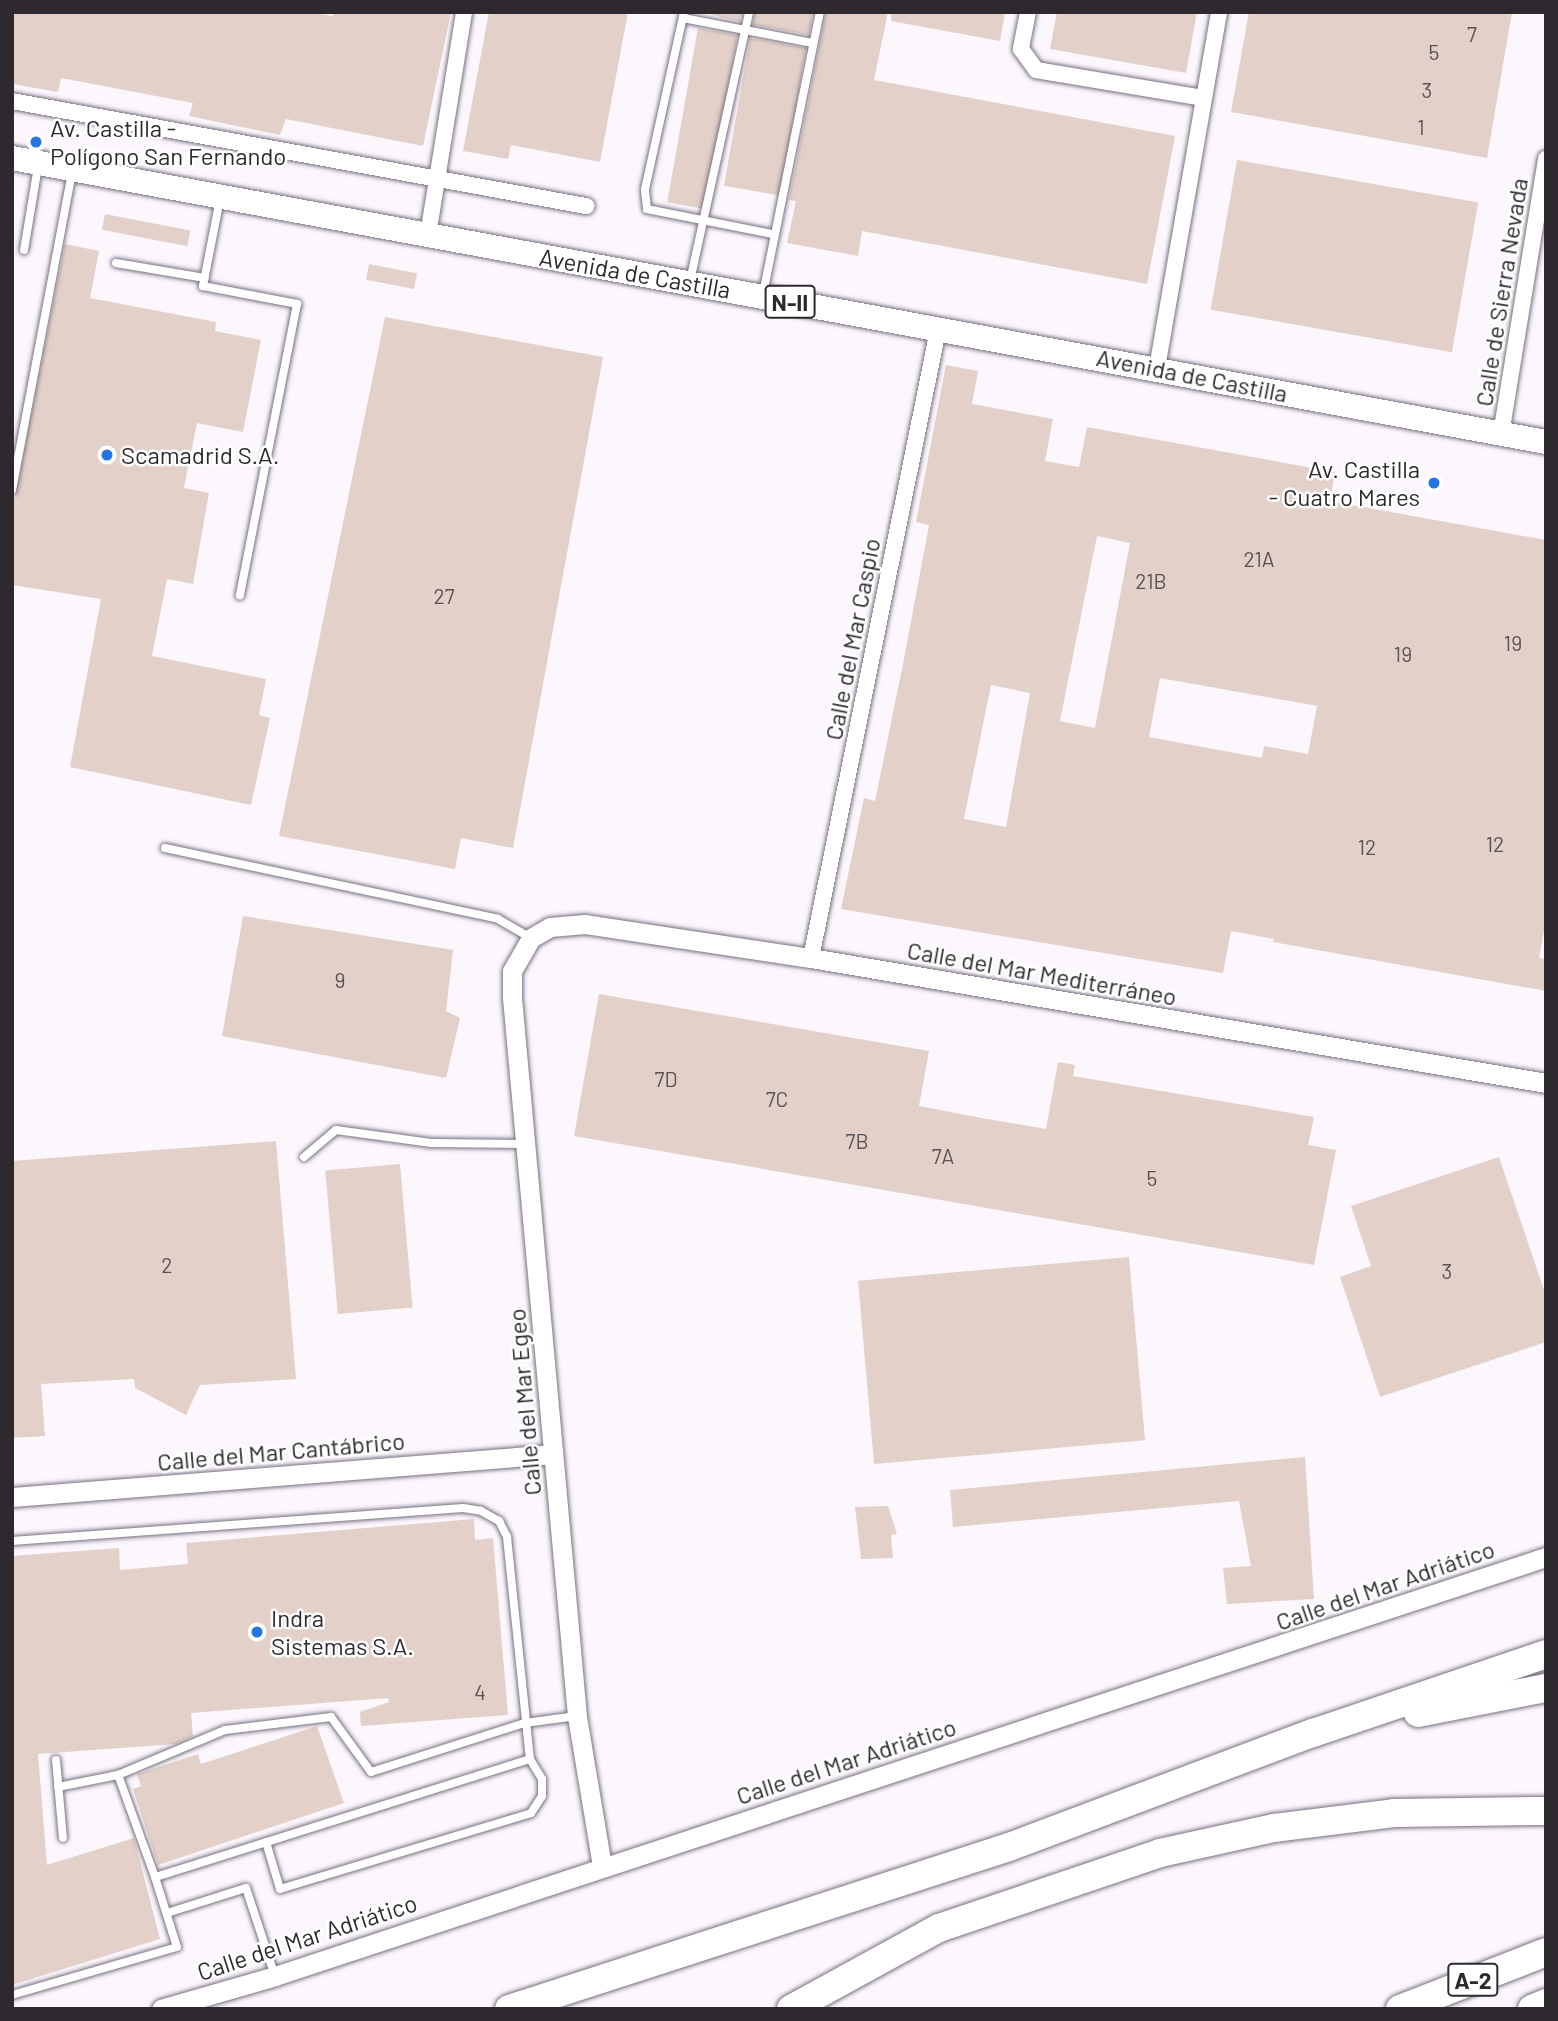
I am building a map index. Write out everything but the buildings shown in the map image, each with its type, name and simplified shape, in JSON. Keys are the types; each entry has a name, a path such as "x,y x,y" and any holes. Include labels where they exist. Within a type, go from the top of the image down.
{"highway":[{"path":"509,2009 1009,1847 1313,1733 1546,1654"},
{"path":"1313,1733 1546,1688"},
{"path":"792,2009 939,1928 1160,1853 1274,1828 1394,1813 1546,1811"},
{"name":"A-2","path":"1400,2009 1546,1952"},
{"name":"A-2","path":"1532,2009 1546,2003"}],"main road":[{"name":"Avenida de Castilla","path":"12,158 1546,442"}],"street":[{"path":"428,235 464,12"},
{"path":"1028,12 1021,49 1036,70 1203,98"},
{"path":"1157,368 1219,12"},
{"path":"12,101 586,206"},
{"name":"Calle de Sierra Nevada","path":"1501,434 1546,159"},
{"name":"Calle del Mar Caspio","path":"811,958 937,330"},
{"name":"Calle del Mar Mediterráneo","path":"531,938 550,927 585,924 811,958 1546,1083"},
{"name":"Calle del Mar Egeo","path":"531,938 512,971 525,1144 577,1716 602,1866"},
{"name":"Calle del Mar Cantábrico","path":"12,1497 553,1454"},
{"name":"Calle del Mar Adriático","path":"161,2009 275,1976 1546,1557"}],"lane":[{"path":"689,284 749,12"},
{"path":"762,297 772,234 820,12"},
{"path":"772,234 647,209 645,190 684,15 813,43"},
{"path":"24,250 38,163"},
{"path":"12,490 73,169"},
{"path":"220,196 204,286 297,304 240,595"},
{"path":"116,263 205,278"},
{"path":"164,848 498,919 531,938"},
{"path":"304,1157 336,1130 431,1143 525,1144"},
{"path":"12,1541 463,1508 481,1511 499,1521 506,1537 530,1759 542,1779 542,1796 531,1813 280,1889 266,1842"},
{"path":"58,1787 118,1775 238,1728 331,1717 371,1772 525,1723 577,1716"},
{"path":"155,1877 530,1759"},
{"path":"56,1760 63,1838"},
{"path":"12,1995 177,1947 118,1775"},
{"path":"167,1913 246,1888 275,1976"}],"place":[{"name":"Av. Castilla - Polígono San Fernando","path":"36,142"},
{"name":"Scamadrid S.A.","path":"107,455"},
{"name":"Av. Castilla - Cuatro Mares","path":"1434,483"},
{"name":"Indra Sistemas S.A.","path":"257,1632"}]}
